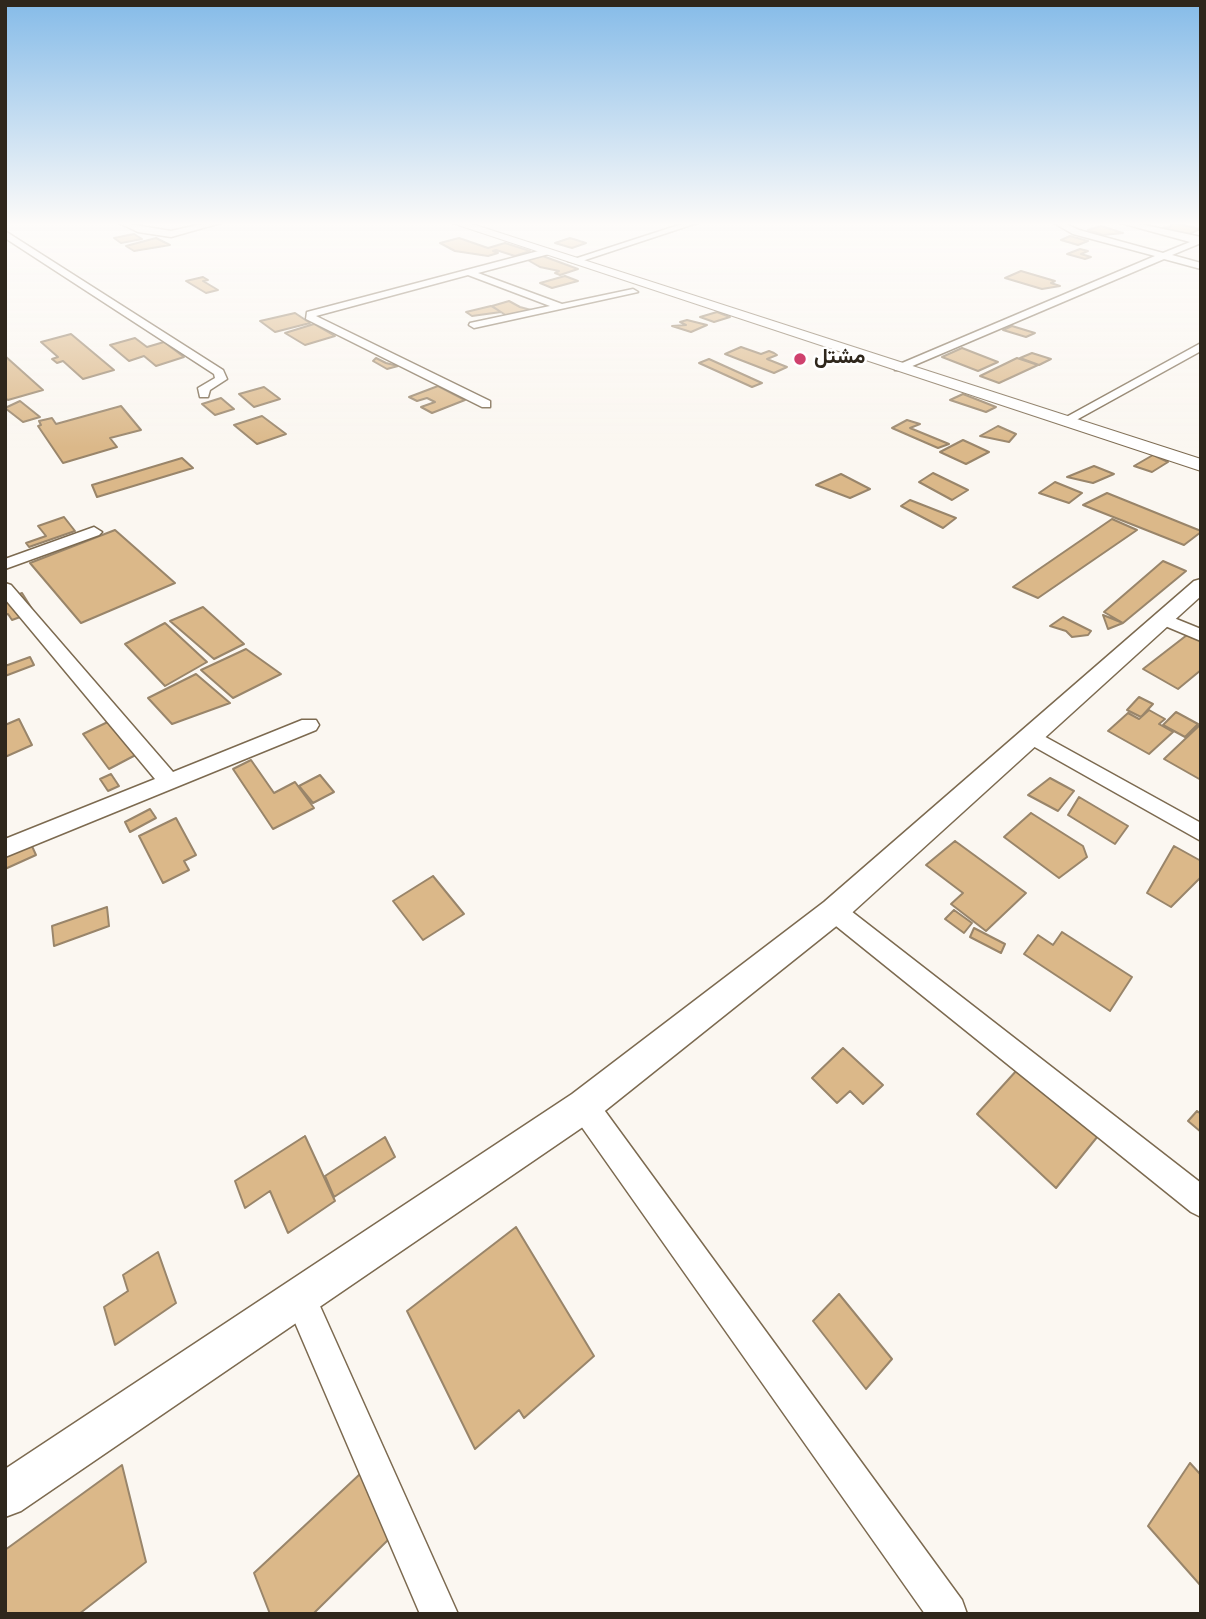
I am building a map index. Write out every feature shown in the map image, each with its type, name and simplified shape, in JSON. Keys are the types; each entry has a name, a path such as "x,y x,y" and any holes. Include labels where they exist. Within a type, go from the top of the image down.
{"main road":[{"path":"684,298 1201,464"}],"street":[{"path":"104,298 219,372 221,379 204,388 204,394"},
{"path":"369,298 324,309 312,314 311,319 486,404"},
{"path":"535,298 562,308"},
{"path":"474,325 608,298"},
{"path":"899,368 1068,298"},
{"path":"1065,421 1201,346"},
{"path":"5,564 94,532"},
{"path":"5,1495 583,1106 834,911 1201,585"},
{"path":"5,588 170,782"},
{"path":"1164,620 1201,636"},
{"path":"5,848 309,725"},
{"path":"1031,736 1201,834"},
{"path":"834,911 1201,1202"},
{"path":"583,1106 948,1614"},
{"path":"300,1297 439,1614"}],"building":[{"path":"509,301 531,310 507,316 492,306"},
{"path":"491,306 501,312 472,316 466,312"},
{"path":"717,312 730,317 714,322 700,317"},
{"path":"295,313 310,323 275,332 260,321"},
{"path":"687,320 707,325 691,332 672,326 686,325 680,322"},
{"path":"314,324 335,336 305,345 285,333"},
{"path":"1012,326 1035,333 1026,337 1003,330"},
{"path":"71,334 114,370 83,379 63,361 57,363 52,359 58,357 41,342"},
{"path":"135,338 147,347 164,342 184,357 156,366 144,356 129,361 110,345"},
{"path":"741,347 761,354 769,351 774,353 777,355 767,359 787,367 774,373 725,354"},
{"path":"962,348 998,362 978,371 942,357"},
{"path":"1032,353 1051,359 1039,365 1020,358"},
{"path":"5,356 43,390 8,400 5,398"},
{"path":"376,358 398,366 387,369 373,361"},
{"path":"1017,358 1038,365 999,383 980,376"},
{"path":"709,359 762,383 752,387 699,363"},
{"path":"438,386 465,400 432,413 421,407 435,402 427,398 417,401 409,397"},
{"path":"264,387 280,399 254,407 239,394"},
{"path":"963,394 996,407 986,412 950,400"},
{"path":"221,398 234,409 215,415 202,404"},
{"path":"20,401 40,417 23,422 5,408"},
{"path":"121,406 141,430 110,438 117,447 63,463 38,426 41,425 39,421 52,418 56,424"},
{"path":"262,416 286,434 257,444 234,425"},
{"path":"907,420 920,424 910,428 949,444 938,448 892,428"},
{"path":"998,426 1016,434 1009,442 980,436"},
{"path":"963,440 989,452 966,464 940,452"},
{"path":"1153,455 1168,462 1152,472 1134,466"},
{"path":"182,458 193,468 97,497 92,485"},
{"path":"1094,466 1114,474 1093,483 1067,477"},
{"path":"933,473 968,490 952,500 919,482"},
{"path":"841,474 870,489 850,498 816,485"},
{"path":"1055,482 1082,493 1069,503 1039,493"},
{"path":"1107,493 1201,532 1184,545 1083,505"},
{"path":"910,500 956,518 943,528 901,506"},
{"path":"64,517 75,531 29,547 26,543 46,536 38,526"},
{"path":"1112,519 1137,530 1038,598 1013,587"},
{"path":"115,530 175,583 81,623 30,563"},
{"path":"1163,561 1186,571 1123,623 1104,612"},
{"path":"22,593 34,612 12,620 8,614 5,615 5,600"},
{"path":"203,607 244,644 214,659 170,621"},
{"path":"1103,615 1123,623 1108,629"},
{"path":"1063,617 1091,631 1088,635 1072,637 1066,631 1050,626"},
{"path":"165,623 207,662 165,686 125,644"},
{"path":"1196,628 1201,630 1201,670 1178,689 1143,669"},
{"path":"246,649 281,674 233,698 201,670"},
{"path":"30,657 34,665 5,676 5,666"},
{"path":"196,674 230,703 172,724 148,698"},
{"path":"1139,697 1153,704 1141,717 1127,710"},
{"path":"1149,710 1165,719 1159,724 1173,732 1149,754 1108,731 1128,713 1139,719"},
{"path":"1176,712 1198,724 1185,737 1163,725"},
{"path":"120,716 147,749 109,769 83,734"},
{"path":"19,719 32,745 5,757 5,725"},
{"path":"1201,724 1201,780 1164,759"},
{"path":"251,760 274,793 295,782 314,808 273,829 233,769"},
{"path":"111,774 119,786 108,791 100,779"},
{"path":"320,775 334,792 313,803 299,786"},
{"path":"1050,778 1074,791 1058,811 1028,795"},
{"path":"1079,797 1128,826 1115,844 1068,815"},
{"path":"150,809 156,818 130,832 125,822"},
{"path":"1031,813 1083,846 1087,857 1059,878 1004,837"},
{"path":"176,818 196,855 184,861 189,870 163,883 139,836"},
{"path":"955,841 1026,893 986,931 951,904 963,893 926,865"},
{"path":"31,844 36,855 5,869 5,856"},
{"path":"1174,846 1201,861 1201,877 1171,907 1147,893"},
{"path":"433,876 464,914 423,940 393,901"},
{"path":"107,907 109,926 54,946 52,926"},
{"path":"954,910 972,923 964,933 945,919"},
{"path":"974,928 1005,944 1001,953 970,937"},
{"path":"1062,932 1132,977 1110,1011 1024,954 1038,935 1053,945"},
{"path":"843,1048 883,1085 863,1104 850,1091 837,1103 812,1078"},
{"path":"1027,1059 1106,1126 1056,1188 977,1114"},
{"path":"1197,1111 1201,1114 1201,1132 1188,1121"},
{"path":"305,1136 335,1201 288,1233 270,1191 245,1208 235,1181"},
{"path":"385,1137 395,1157 334,1197 325,1176"},
{"path":"516,1227 594,1356 524,1418 519,1410 475,1449 407,1311"},
{"path":"158,1252 176,1303 115,1345 104,1307 128,1291 123,1275"},
{"path":"839,1294 892,1359 866,1389 813,1321"},
{"path":"1190,1463 1201,1475 1201,1586 1148,1526"},
{"path":"122,1465 146,1562 79,1614 5,1614 5,1550"},
{"path":"360,1474 391,1537 313,1614 270,1614 254,1573"}],"place":[{"name":"مشتل","path":"800,359"}]}
